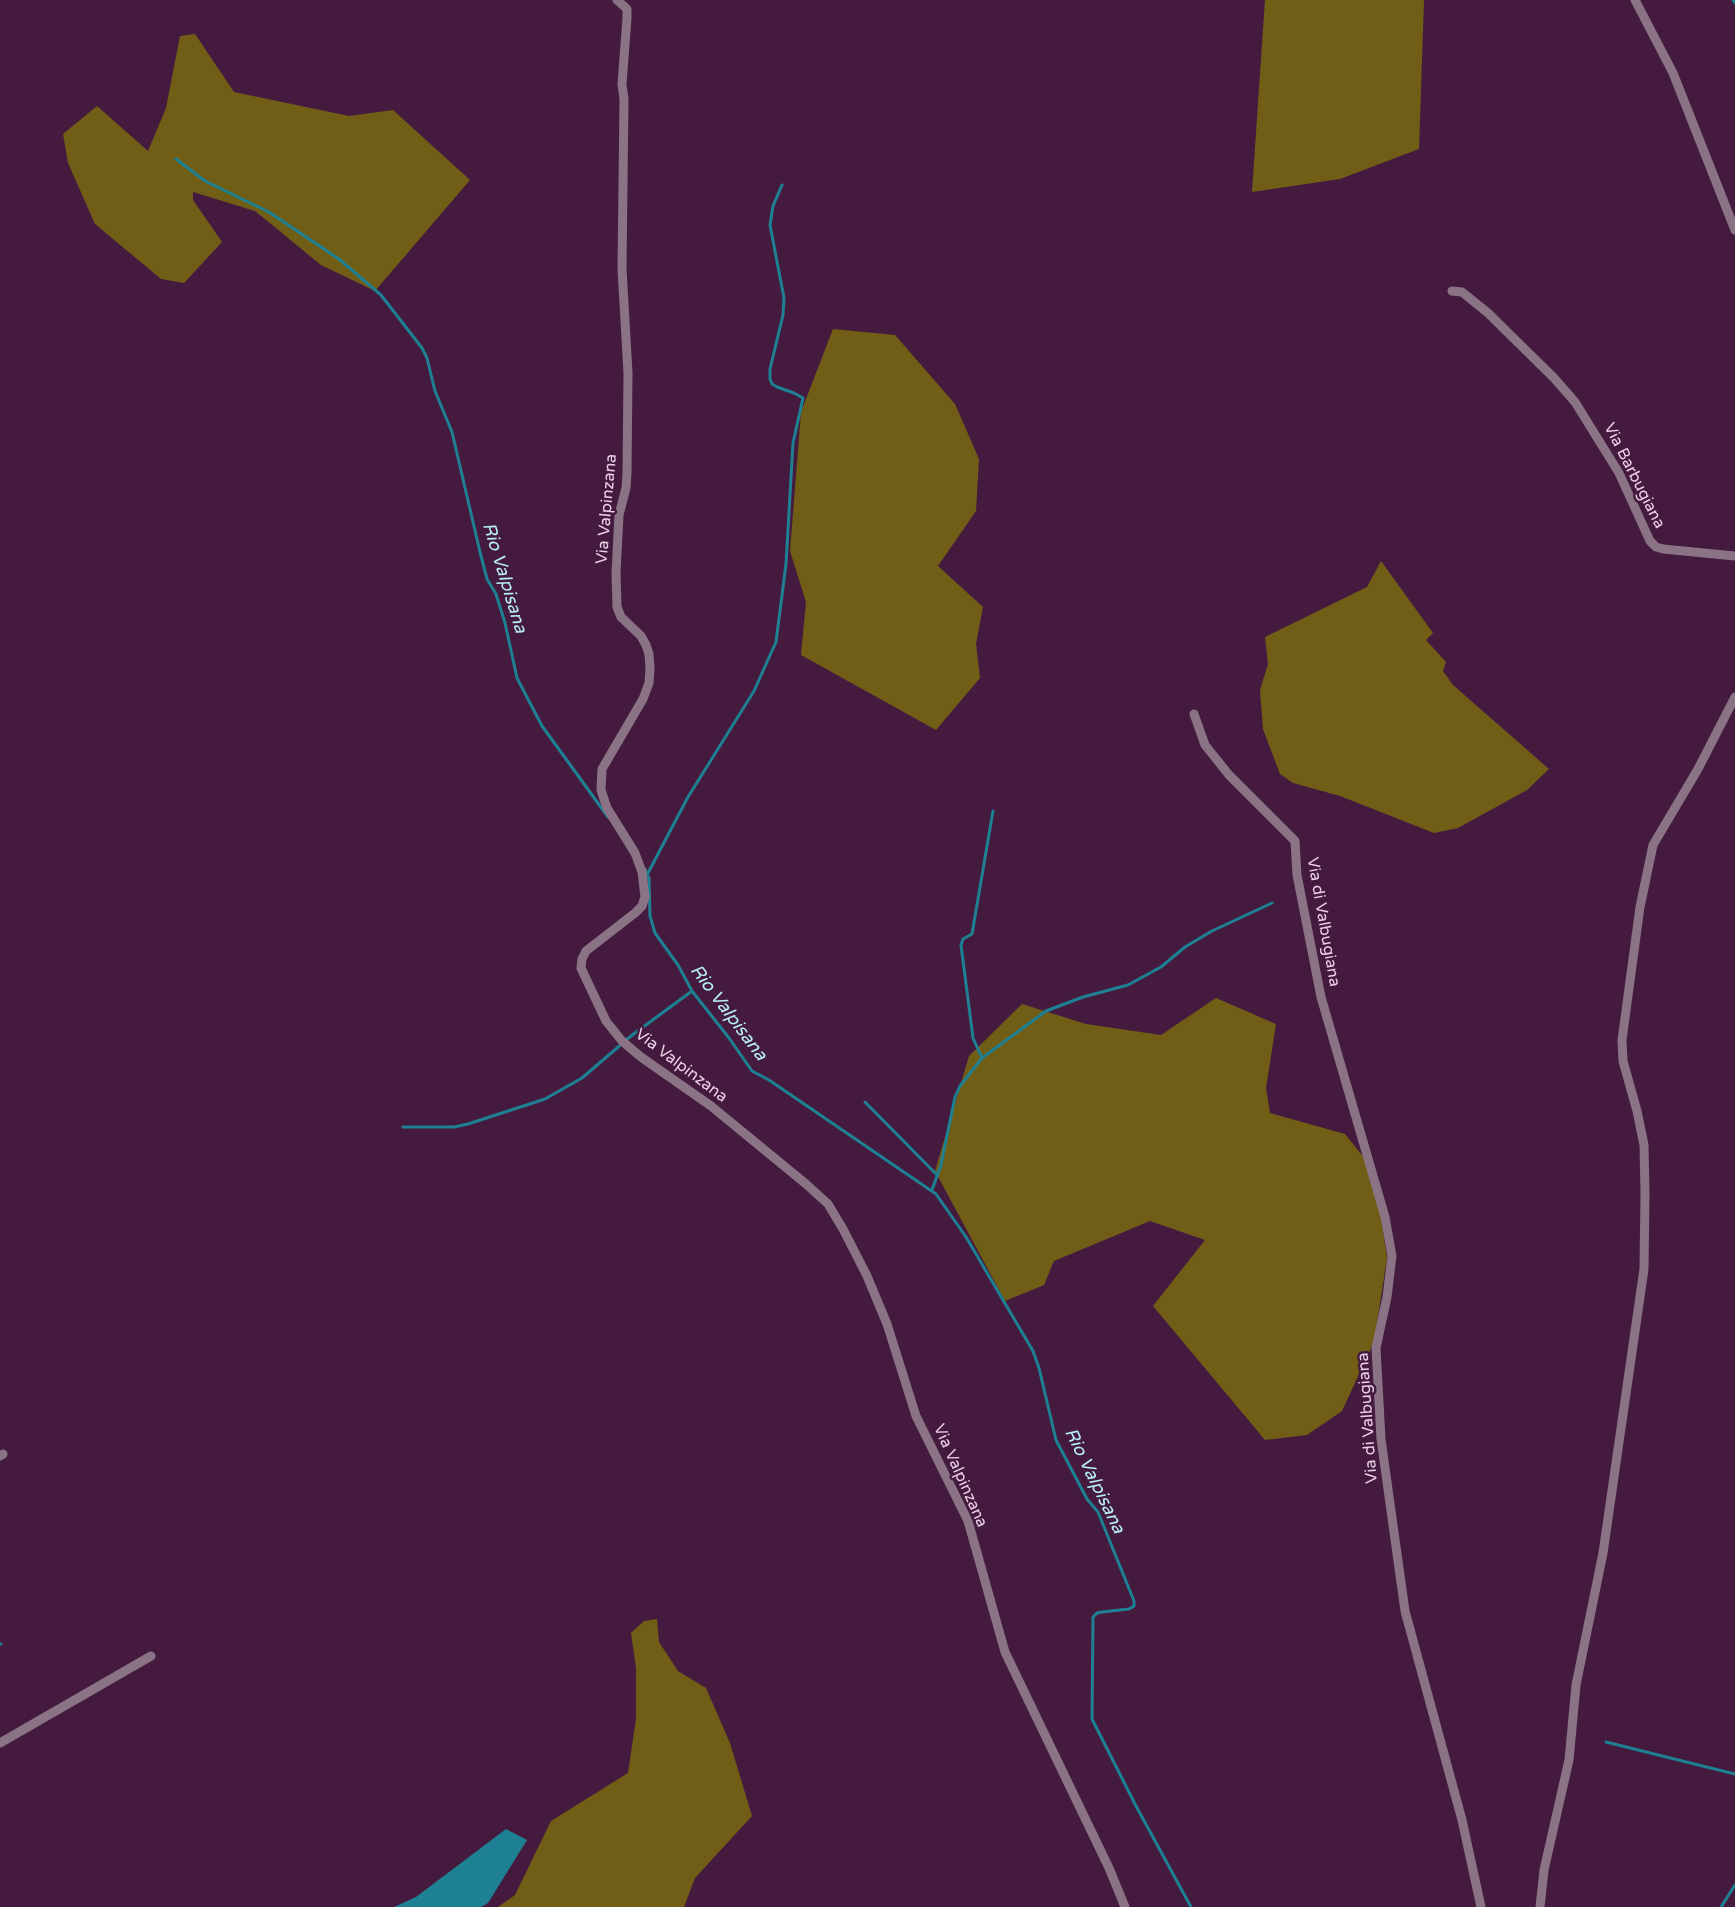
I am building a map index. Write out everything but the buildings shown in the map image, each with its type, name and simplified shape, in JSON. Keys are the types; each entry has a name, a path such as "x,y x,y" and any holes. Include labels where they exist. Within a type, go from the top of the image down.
{"street":[{"name":"Via Valpinzana","path":"617,0 627,9 622,84 624,99 622,269 628,374 627,473 626,488 619,515 616,573 618,607 621,617 640,636 649,654 650,669 649,683 643,699 602,769 601,790 607,808 635,853 642,872 645,897 642,906 635,913 586,951 582,958 581,968 606,1021 622,1041 711,1106 806,1184 828,1204 843,1229 867,1276 887,1324 916,1416 968,1521 1005,1652 1109,1868 1125,1907"},
{"path":"1635,0 1673,73 1735,230"},
{"name":"Via Barbugiana","path":"1452,291 1462,292 1488,313 1575,402 1619,473 1650,541 1656,547 1735,556"},
{"path":"1540,1907 1546,1858 1569,1760 1576,1685 1606,1532 1644,1269 1644,1145 1623,1060 1622,1040 1640,907 1656,839 1698,769 1735,697"},
{"name":"Via di Valbugiana","path":"1194,714 1205,745 1229,775 1295,841 1297,875 1321,998 1385,1216 1392,1256 1387,1297 1376,1348 1381,1439 1405,1611 1462,1820 1481,1907"},
{"path":"0,1743 151,1656"}],"shaded area":[{"path":"1265,0 1424,0 1419,149 1340,179 1252,192"},
{"path":"195,34 234,92 349,116 393,110 470,180 375,291 321,265 255,211 193,192 193,200 222,242 184,283 161,279 95,224 68,163 63,134 97,106 148,151 166,108 180,36"},
{"path":"833,329 895,335 955,404 979,459 976,511 938,566 983,607 976,644 980,678 936,730 801,655 806,602 790,551 801,412"},
{"path":"1381,561 1433,633 1426,640 1446,662 1443,671 1453,685 1549,769 1527,790 1458,828 1434,833 1340,796 1293,783 1280,774 1263,729 1260,690 1268,664 1265,637 1367,587"},
{"path":"1216,998 1276,1024 1266,1088 1270,1113 1345,1134 1374,1170 1387,1258 1374,1342 1342,1411 1307,1435 1265,1440 1153,1306 1205,1240 1150,1221 1054,1261 1044,1285 1005,1301 935,1171 969,1056 1022,1004 1086,1024 1161,1035"},
{"path":"657,1619 659,1642 678,1671 706,1688 730,1743 752,1816 695,1878 684,1907 498,1907 515,1895 551,1821 628,1773 636,1719 636,1668 631,1633 644,1621"},
{"path":"506,1829 527,1840 488,1903 481,1907 394,1907 416,1897"}],"waterway":[{"name":"Rio Valpisana","path":"176,159 205,181 269,212 339,259 381,295 422,348 427,358 435,391 452,432 487,579 496,594 505,623 517,678 542,726 608,817"},
{"path":"648,873 688,797 754,691 776,642 786,564 793,443 803,398 777,387 770,379 770,369 783,315 784,298 770,225 773,206 782,185"},
{"path":"982,1058 973,1038 961,945 963,939 972,934 993,811"},
{"name":"Rio Valpisana","path":"645,869 649,878 650,916 655,933 678,965 692,991 752,1071 769,1080 936,1194 966,1237 1033,1351 1056,1440 1087,1499 1098,1512 1134,1601 1134,1606 1129,1609 1097,1613 1093,1617 1092,1719 1191,1907"},
{"path":"932,1190 941,1165 955,1097 960,1086 982,1058 1046,1011 1083,997 1128,985 1161,967 1185,947 1212,931 1272,903"},
{"path":"403,1127 454,1127 545,1099 582,1078 631,1036 692,991"},
{"path":"865,1102 937,1175"},
{"path":"1606,1742 1735,1774"},
{"path":"1721,1907 1735,1885"}]}
